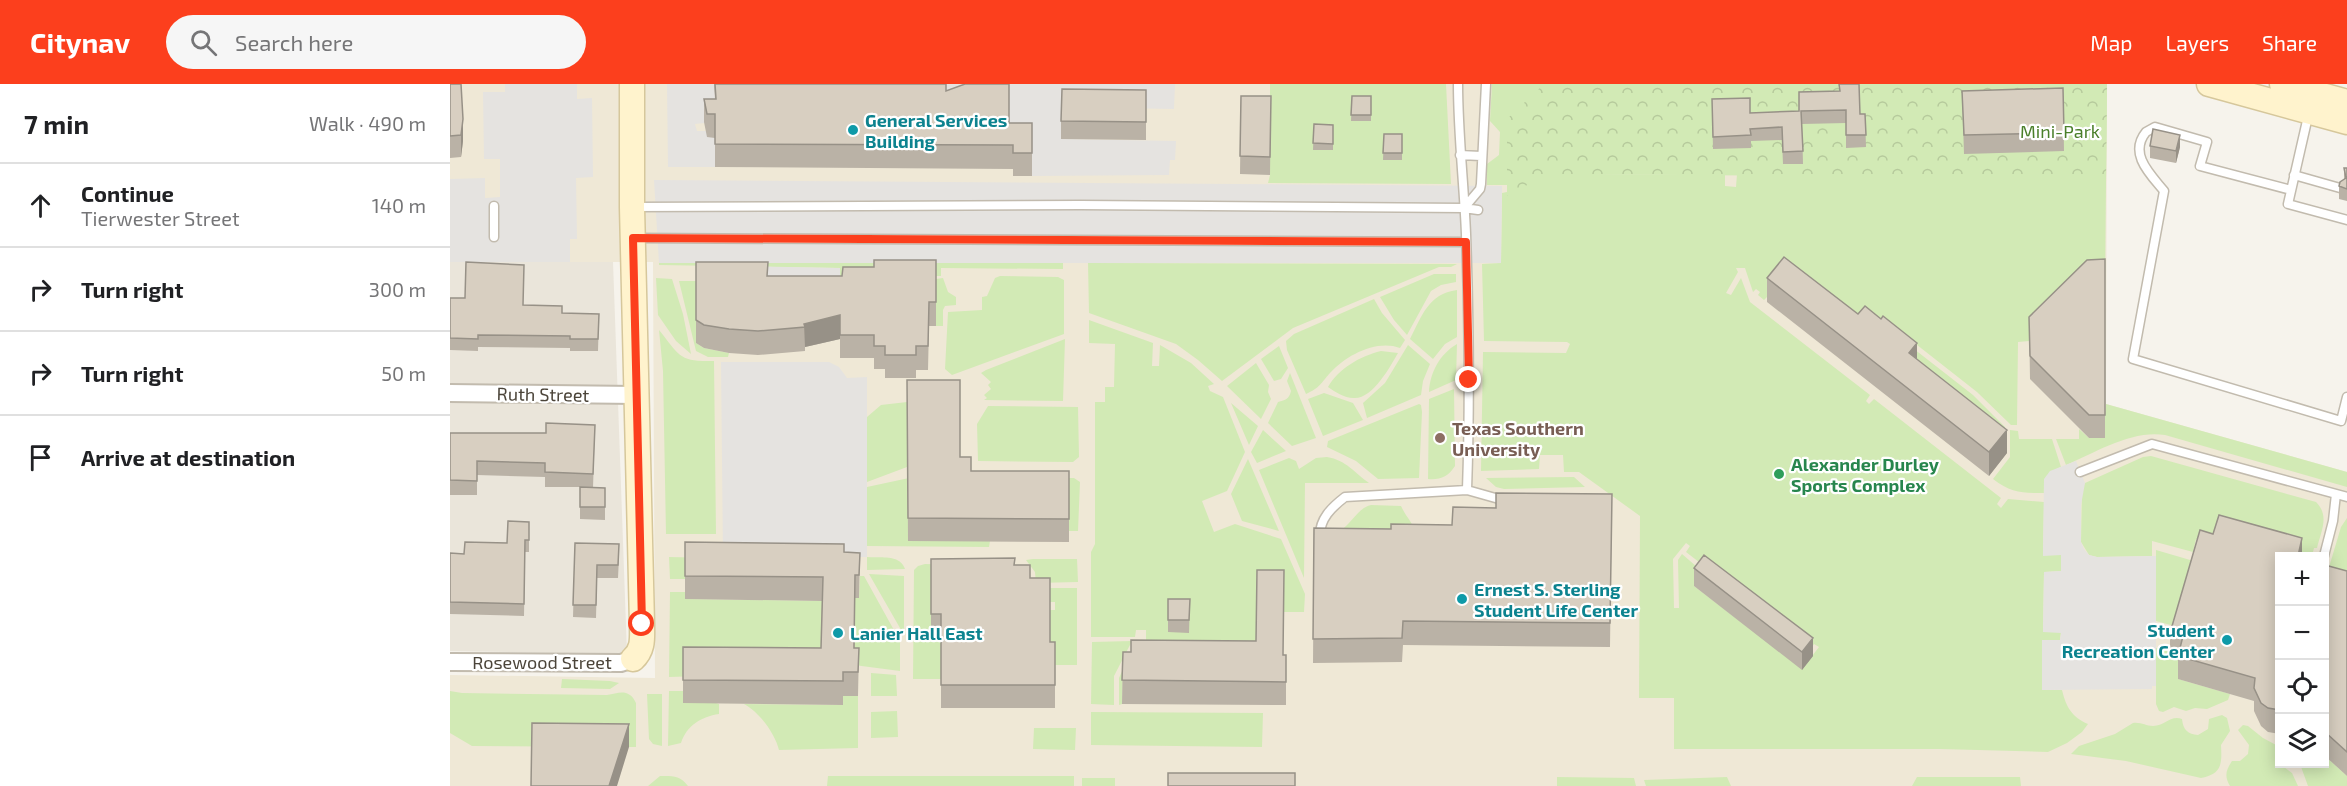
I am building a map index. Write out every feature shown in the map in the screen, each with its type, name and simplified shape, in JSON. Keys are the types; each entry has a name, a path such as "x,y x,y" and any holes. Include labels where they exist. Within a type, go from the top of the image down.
{"street":[{"path":"632,84 632,207 642,646 639,654 633,659"},
{"path":"2209,84 2312,102 2347,102"},
{"path":"2282,84 2347,122"},
{"name":"Ruth Street","path":"450,393 636,395"},
{"name":"Rosewood Street","path":"450,662 621,663 633,659"}],"lane":[{"path":"1458,84 1466,242 1469,401 1467,490"},
{"path":"1464,208 1480,189 1486,84"},
{"path":"2312,102 2288,204 2347,220"},
{"path":"2291,190 2200,166 2207,141 2155,127 2142,136 2139,148 2143,165 2164,191 2133,359 2341,421 2347,397"},
{"path":"1460,155 1481,156"},
{"path":"2294,175 2340,188"},
{"path":"632,207 1081,205 1464,208 1478,210"},
{"path":"494,206 495,237"},
{"path":"633,238 1466,242"},
{"path":"2080,472 2152,444 2347,497"},
{"path":"1320,543 1320,529 1330,509 1345,497 1467,490 1514,504"},
{"path":"2325,552 2333,521 2336,494"}],"shaded area":[{"name":"Texas Southern University","path":"450,84 2107,84 2106,404 2347,472 2347,786 450,786 450,675 655,678 653,262 450,262"},
{"path":"505,84 577,84 577,99 592,98 593,177 576,178 577,239 570,239 570,262 450,262 450,179 485,178 485,198 500,197 500,159 484,159 483,92 505,92"},
{"path":"667,84 813,84 713,122 695,124 697,131 706,131 715,138 715,167 668,167"},
{"path":"946,84 1175,84 1174,109 1062,107 1061,139 1176,141 1175,160 1170,160 1169,175 1032,176 946,106"},
{"path":"654,180 1502,186 1501,263 659,263"},
{"path":"450,262 613,262 627,654 450,651"},
{"path":"728,266 840,268 840,296"},
{"path":"721,362 829,362 839,367 847,378 867,377 867,557 723,557"},
{"path":"2076,461 2085,483 2081,505 2081,542 2089,555 2097,557 2156,556 2156,686 2152,686 2152,689 2042,690 2042,640 2060,640 2061,633 2043,632 2044,572 2061,571 2061,555 2043,556 2044,479 2050,471"}],"green space":[{"path":"1270,84 1446,84 1451,184 1268,183 1270,175"},
{"path":"1492,84 1639,84 1509,185 1487,185 1487,164 1499,155 1500,132 1490,121"},
{"name":"Mini-Park","path":"1544,84 2107,84 2106,178 1547,174 1507,196 1507,119"},
{"path":"2107,84 2105,283 2087,283 2029,341 2018,342 2017,425 2011,425 1977,392 1912,341 1767,297 1764,300 1758,295 1760,292 1756,289 1753,292 1745,268 1736,268 1738,272 1726,293 1731,295 1741,278 1750,302 1870,395 1866,401 1869,404 1874,399 2001,498 1997,504 2001,508 2008,499 2044,502 2043,555 2061,555 2061,571 2044,572 2043,632 2061,632 2060,640 2043,640 2042,690 2062,690 2071,711 2088,724 2082,732 2067,743 2048,752 1940,749 1674,749 1674,698 1639,698 1640,516 1579,472 1564,472 1563,455 1540,455 1539,469 1481,471 1483,352 1566,353 1570,344 1567,342 1484,341 1482,264 1501,263 1502,193 1512,191 1563,159 1582,172 1594,174 1725,175 1725,186 1736,187 1737,174","holes":["1686,543 1690,546 1686,552 1811,649 1814,644 1819,647 1802,669 1694,586 1704,573 1682,554 1678,560 1679,608 1674,608 1673,559"]},
{"path":"659,263 1063,263 1063,269 941,268 941,276 853,276 840,290 840,268 659,265"},
{"path":"1088,263 1457,264 1451,267 1439,267 1293,328 1222,381 1176,344 1089,313"},
{"path":"1434,274 1456,274 1456,282 1441,285 1431,291 1407,335 1394,320 1380,297"},
{"path":"1000,276 1058,277 1064,280 1064,334 952,375 945,369 948,312 982,310 982,297 987,296 995,278"},
{"path":"656,278 672,279 683,314 691,354 676,341 658,315"},
{"path":"943,278 948,292 956,297 956,305 945,306 943,326 936,326 936,279"},
{"path":"679,281 728,281 696,286 696,343 704,348 729,353 728,357 708,357 696,351"},
{"path":"1457,290 1457,337 1445,344 1433,359 1410,339 1427,307 1439,296"},
{"path":"1374,299 1382,313 1405,340 1400,348 1382,346 1362,350 1344,360 1318,387 1306,394 1287,350 1286,341 1294,334"},
{"path":"1089,320 1153,343 1152,366 1159,366 1160,345 1191,363 1214,384 1208,386 1210,391 1223,397 1245,452 1227,491 1202,501 1214,532 1235,524 1281,539 1305,594 1304,612 1284,612 1256,665 1123,676 1122,704 1119,705 1119,678 1136,641 1146,640 1146,630 1136,630 1135,637 1091,637 1091,552 1095,544 1095,402 1105,402 1105,387 1114,387 1115,344 1089,343"},
{"path":"659,330 681,356 694,360 714,361 716,534 666,534 663,371"},
{"path":"1065,339 1063,401 984,400 987,398 984,395 991,389 988,385 991,382 981,373"},
{"path":"1457,344 1456,380 1429,392 1431,377 1437,364"},
{"path":"1408,345 1430,364 1423,381 1421,395 1367,418 1363,403 1385,383"},
{"path":"1279,346 1288,368 1281,379 1274,381 1261,359"},
{"path":"1914,349 1973,395 2005,427 2005,452 1909,377"},
{"path":"1381,351 1398,353 1380,381 1368,393 1362,397 1352,398 1341,395 1328,387 1332,380 1350,364"},
{"path":"1256,363 1269,385 1268,392 1271,399 1261,419 1227,386"},
{"path":"1290,373 1316,438 1292,446 1268,423 1278,402 1287,399 1290,394 1287,381"},
{"path":"1454,389 1455,466 1443,477 1428,479 1429,399"},
{"path":"1324,393 1353,403 1363,420 1323,436 1308,399"},
{"path":"907,402 907,460 923,461 867,482 867,417 881,405"},
{"path":"1231,403 1258,426 1249,445"},
{"path":"1419,404 1422,412 1419,478 1378,479 1356,461 1327,447 1328,441"},
{"path":"2106,404 2347,472 2347,487 2165,435 2152,434 2127,439 2066,465 2056,439 2079,439 2079,429 2089,438 2105,415"},
{"path":"988,406 1078,407 1079,457 1073,462 978,461 977,424"},
{"path":"1263,430 1286,451 1257,463 1251,452"},
{"path":"2010,430 2018,431 2019,439 2052,439 2061,467 2052,471 2047,477 2044,493 2017,491 1993,479 2010,457"},
{"path":"2151,456 2316,502 2324,518 2317,548 2314,548 2313,552 2275,552 2275,554 2196,539 2193,552 2152,541 2152,556 2097,557 2089,555 2081,542 2082,489 2085,483 2143,457"},
{"path":"1327,457 1345,464 1369,483 1305,483 1304,578 1259,470 1289,458 1296,461 1299,469 1316,458"},
{"path":"1248,459 1279,531 1242,521 1231,494"},
{"path":"1574,477 1585,487 1504,489 1496,487 1486,478"},
{"path":"909,478 909,540 990,541 989,547 867,546 867,487"},
{"path":"1074,478 1080,482 1078,531 1069,531 1069,494 971,479"},
{"path":"1371,505 1401,506 1412,525 1415,540 1341,530 1362,509"},
{"path":"2347,518 2347,595 2329,586 2329,567 2341,527"},
{"path":"2156,550 2197,562 2178,627 2156,621"},
{"path":"669,557 716,558 685,566 685,579 670,579"},
{"path":"867,557 894,559 903,564 905,569 867,570"},
{"path":"1077,559 1078,582 1036,583 1035,572 1026,560"},
{"path":"925,564 959,565 931,582 931,637 941,637 941,679 913,679 914,570"},
{"path":"869,574 904,576 904,635"},
{"path":"860,576 864,576 900,641 900,671 854,665 855,598 859,598"},
{"path":"1030,588 1077,588 1077,665 1050,665 1040,610 1055,610 1055,602 1030,602"},
{"path":"670,592 685,592 686,599 823,601 821,672 669,677"},
{"path":"1132,641 1114,676 1114,705 1091,704 1092,642"},
{"path":"2156,648 2171,652 2170,657 2183,660 2178,679 2230,694 2228,700 2207,709 2195,708 2186,711 2174,707 2163,712 2159,711 2156,704"},
{"path":"871,673 896,675 897,696 871,696"},
{"path":"562,679 619,683 610,689 561,688"},
{"path":"450,691 607,695 627,693 636,703 636,747 472,746 450,733"},
{"path":"669,691 683,691 719,704 719,714 706,717 696,723 687,731 681,743 668,746"},
{"path":"647,694 662,694 662,746 653,744 649,739"},
{"path":"843,696 858,696 858,748 779,750 766,724 744,704 843,705"},
{"path":"897,711 898,737 871,738 871,712"},
{"path":"1091,712 1263,713 1262,747 1091,745"},
{"path":"2222,715 2227,718 2230,731 2221,745 2221,763 2213,774 2201,778 2126,761 2071,754 2079,746 2115,734 2133,723 2153,726 2178,718 2182,719 2187,731 2198,735 2208,729 2209,719"},
{"path":"2243,725 2248,726 2275,744 2275,768 2285,768 2292,773 2298,786 2230,786 2226,776 2230,764 2232,761 2240,761 2248,754 2249,745 2238,730"},
{"path":"1034,728 1076,728 1075,750 1033,749"},
{"path":"2329,760 2347,776 2347,786 2308,786 2301,768 2329,768"},
{"path":"660,776 679,778 688,786 648,786"},
{"path":"828,776 1074,776 1074,786 827,786"},
{"path":"1557,777 1634,778 1636,786 1557,786"},
{"path":"1727,777 1731,786 1646,786 1644,780"},
{"path":"1917,777 2020,777 2021,786 1912,786"},
{"path":"1082,778 1115,778 1115,786 1082,786"}],"building":[{"path":"450,84 461,84 463,119 461,135 450,136"},
{"name":"General Services Building","path":"715,84 946,84 946,91 965,84 1009,84 1009,123 1032,123 1032,153 1013,153 1013,145 715,144 715,114 707,114 704,99 716,99"},
{"path":"1839,84 1859,84 1860,114 1865,114 1866,135 1846,135 1846,110 1801,111 1803,151 1783,152 1782,127 1750,129 1751,135 1713,137 1712,99 1750,98 1750,113 1799,111 1799,92 1840,91"},
{"path":"2063,88 2064,133 1964,135 1962,91"},
{"path":"1062,89 1146,90 1146,122 1061,121"},
{"path":"1241,96 1271,96 1270,157 1240,156"},
{"path":"1352,96 1371,96 1371,115 1351,115"},
{"path":"1314,124 1333,125 1333,144 1313,143"},
{"path":"2153,129 2180,135 2176,151 2150,146"},
{"path":"1384,134 1402,134 1402,153 1383,153"},
{"path":"2344,168 2347,168 2347,189 2339,186 2340,182 2346,178"},
{"path":"1784,257 1858,314 1865,306 1881,319 1883,316 1917,343 1909,353 2007,430 1989,452 1767,278"},
{"path":"2105,259 2105,415 2089,415 2030,356 2029,317 2087,260"},
{"path":"874,260 936,260 936,302 929,302 928,346 916,346 916,355 885,355 885,346 874,346 874,335 840,335 840,315 804,324 805,327 758,331 704,325 696,320 696,262 768,262 767,276 842,276 843,267 874,267"},
{"path":"466,262 524,265 523,305 562,306 562,313 599,314 598,339 570,339 570,336 478,335 478,339 450,338 450,298 465,298"},
{"path":"907,380 960,380 960,457 971,457 971,471 1069,471 1069,519 908,518"},
{"path":"546,423 595,425 593,474 545,472 545,463 477,461 477,481 450,480 450,433 546,433"},
{"path":"580,487 605,488 605,507 580,507"},
{"name":"Ernest S. Sterling Student Life Center","path":"1496,493 1612,494 1610,623 1403,621 1402,638 1313,639 1314,528 1391,529 1391,524 1452,525 1453,507 1496,508"},
{"name":"Student Recreation Center","path":"2219,515 2302,538 2299,552 2275,552 2275,709 2261,703 2254,688 2255,678 2178,656 2183,636 2170,633 2200,530 2213,534"},
{"path":"508,521 529,522 529,540 525,540 524,604 450,602 450,553 464,554 465,542 507,543"},
{"path":"685,542 844,544 844,552 860,553 859,575 855,575 854,648 859,648 858,672 843,672 843,681 683,680 683,647 821,648 823,577 685,576"},
{"path":"575,543 619,544 618,565 597,565 596,605 573,605"},
{"path":"1704,555 1813,638 1802,652 1694,568"},
{"path":"1015,558 1014,565 1030,565 1030,578 1050,578 1050,642 1055,642 1055,685 941,685 941,614 931,614 931,559"},
{"path":"2329,566 2347,571 2347,752 2329,736"},
{"path":"1257,570 1284,570 1283,655 1286,655 1286,682 1122,680 1123,652 1131,652 1131,640 1256,641"},
{"path":"1168,599 1190,599 1189,620 1168,620"},
{"path":"532,723 629,724 609,786 531,786"},
{"path":"1168,773 1295,773 1295,786 1168,786"}],"place":[{"name":"General Services Building","path":"853,130"},
{"name":"Texas Southern University","path":"1440,438"},
{"name":"Alexander Durley Sports Complex","path":"1779,474"},
{"name":"Ernest S. Sterling Student Life Center","path":"1462,599"},
{"name":"Lanier Hall East","path":"838,633"},
{"name":"Student Recreation Center","path":"2227,640"}],"route":[{"path":"642,624 633,238 1466,242 1469,380"}]}
